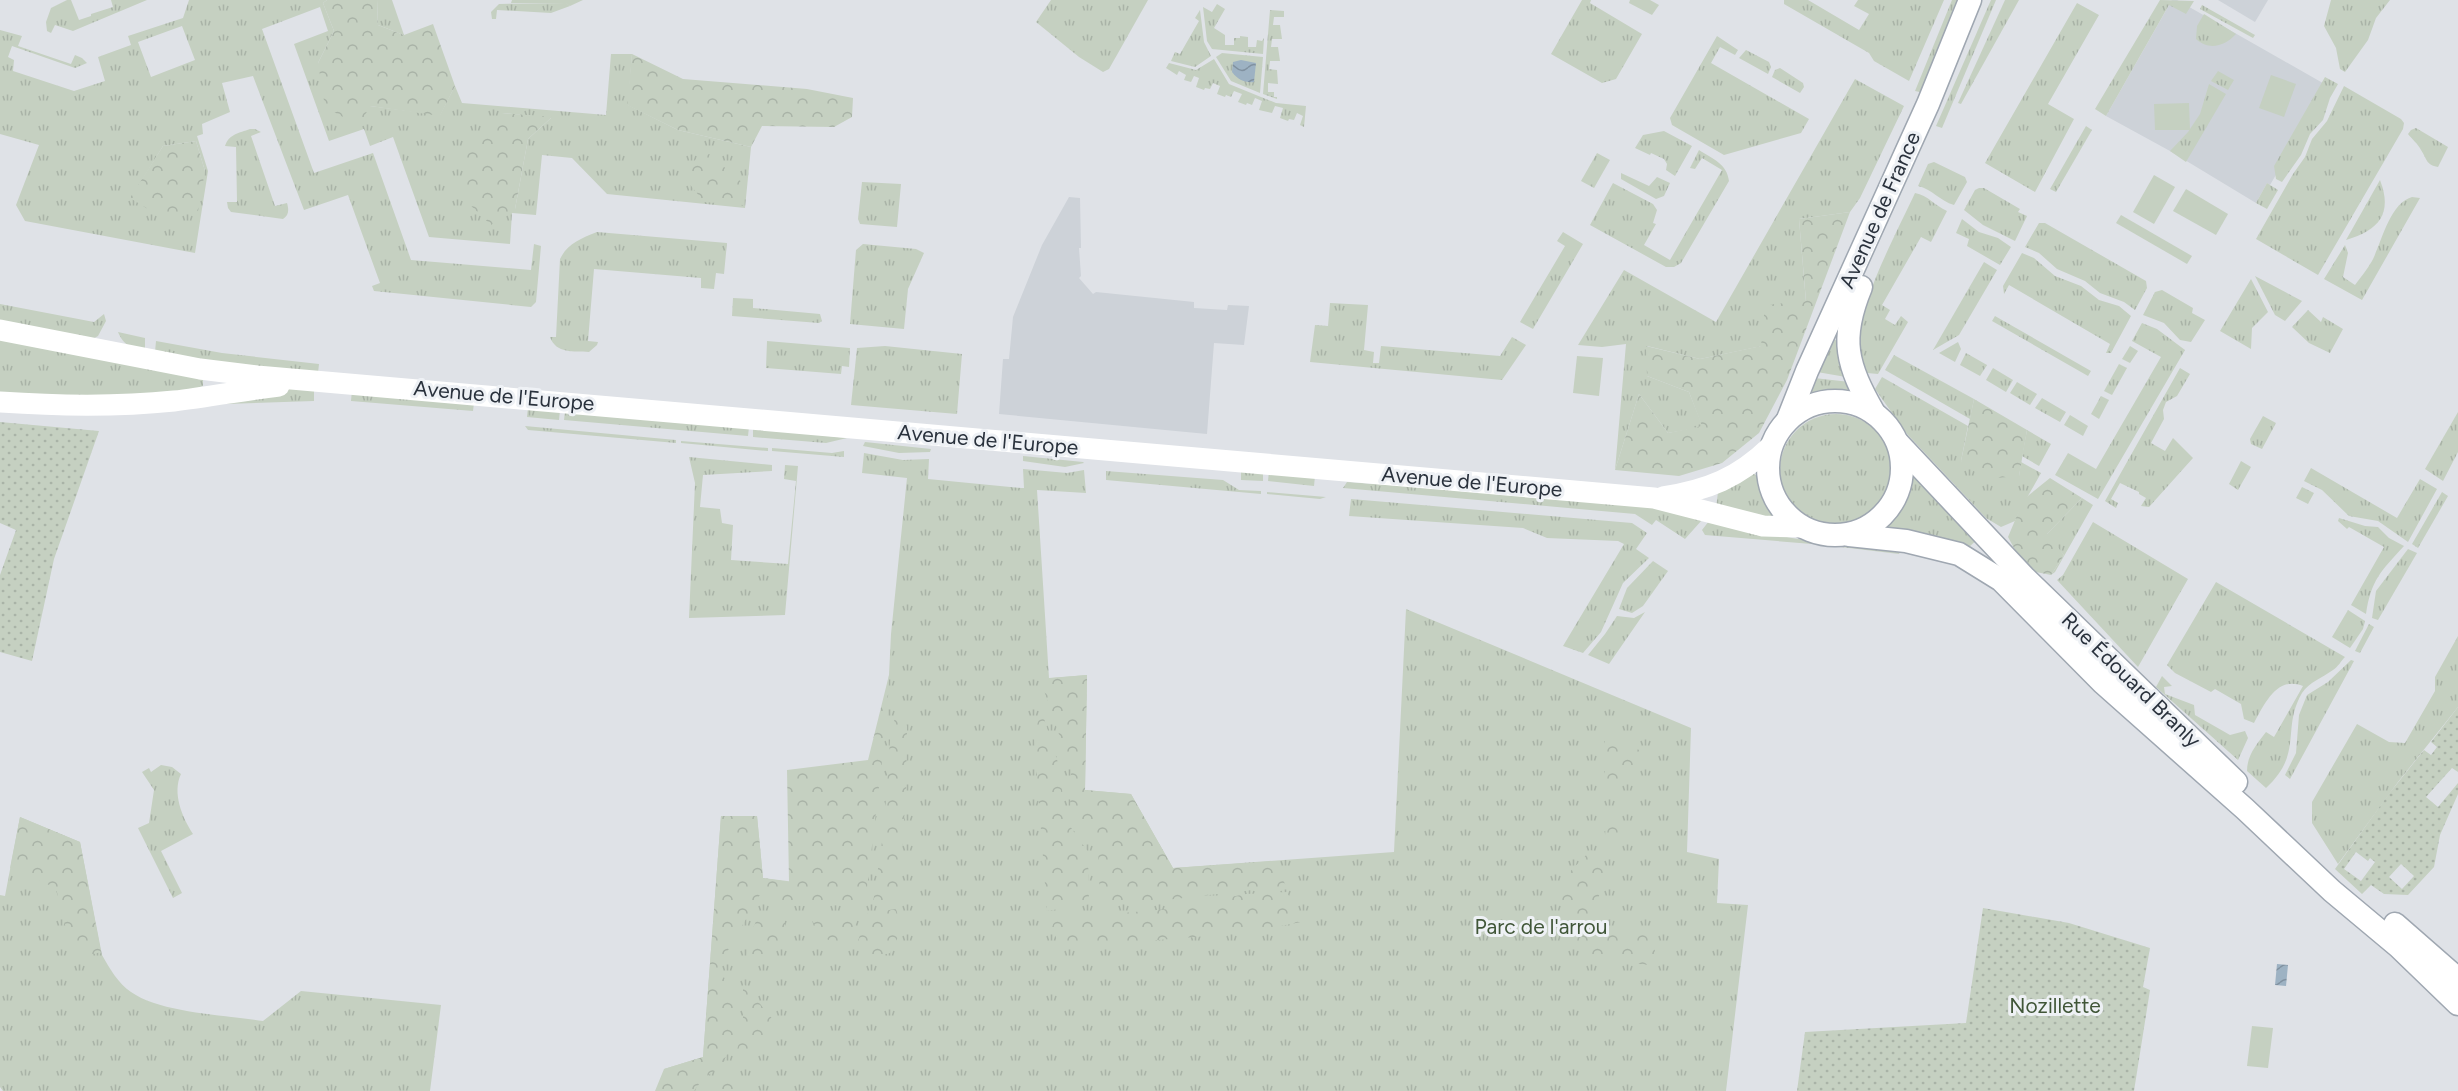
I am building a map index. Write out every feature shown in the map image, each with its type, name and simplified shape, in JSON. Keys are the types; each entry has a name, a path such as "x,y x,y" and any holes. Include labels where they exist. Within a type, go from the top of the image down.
{"main road":[{"name":"Avenue de France","path":"1788,419 1928,104 1970,0"},
{"name":"Avenue de France","path":"1874,413 1849,358 1846,338 1850,313 1985,0"},
{"path":"1830,400 1853,403 1874,413 1889,426 1898,443 1903,466 1900,490 1889,510 1871,526 1849,535 1825,535 1802,527 1784,512 1772,492 1767,469 1771,446 1778,432 1788,419 1808,406 1830,400"},
{"name":"Rue Édouard Branly","path":"1898,443 2025,578 2105,656 2259,803 2458,979"},
{"name":"Rue Édouard Branly","path":"1849,535 1905,541 1959,554 2001,580 2103,683 2245,809 2271,836 2349,906 2399,947 2458,1004"}],"street":[{"path":"0,330 204,369 321,380"},
{"path":"204,369 214,375 217,381 214,388 204,396"},
{"path":"0,402 57,406 116,405 321,380"},
{"name":"Avenue de l'Europe","path":"321,380 1654,498 1763,526 1802,527"},
{"name":"Avenue de l'Europe","path":"1654,498 1686,494 1719,484 1754,463 1771,446"}],"shaded area":[{"path":"2172,0 2177,0 2328,86 2270,185 2267,183 2256,203 2170,151 2106,116"},
{"path":"2218,0 2268,0 2255,22"},
{"path":"1069,197 1080,198 1081,276 1079,278 1093,294 1096,292 1194,302 1194,308 1227,310 1228,305 1249,306 1244,345 1214,343 1207,434 999,414 1003,359 1009,359 1013,317 1042,245"}],"green space":[{"path":"71,0 79,20 113,7 111,0 147,0 73,31 55,25 51,33 47,31 46,22 51,8"},
{"path":"189,0 327,0 323,3 334,31 318,63 370,106 440,115 455,86 462,103 606,115 611,54 632,54 628,105 678,130 751,147 745,208 607,194 572,158 542,155 536,215 512,213 510,244 429,237 393,137 370,146 364,129 329,141 294,44 328,31 320,7 262,29 314,173 373,153 411,260 531,270 534,244 541,246 536,302 531,307 374,291 372,286 380,283 348,195 304,210 253,76 222,83 230,112 202,124 203,134 197,136 208,171 195,253 25,221 16,205 39,145 0,134 0,30 22,36 18,46 71,64 75,55 82,58 87,63 75,68 12,46 8,57 14,60 13,71 74,91 105,81 98,57 131,45 128,36 183,18","holes":["182,26 195,60 151,77 138,42","502,113 551,118 528,139 515,209","196,141 205,171 131,198 163,146"]},
{"path":"327,0 377,0 378,25 404,35 433,24 455,86 440,116 370,106 359,126 325,107 318,63 334,31 323,3"},
{"path":"377,0 392,0 404,35 378,25"},
{"path":"512,0 583,0 570,6 565,3 511,3"},
{"path":"1051,0 1148,0 1109,69 1103,72 1079,57 1036,22"},
{"path":"1582,0 1591,0 1590,3 1642,34 1616,79 1602,83 1551,54"},
{"path":"1630,0 1650,0 1659,5 1652,15 1629,3"},
{"path":"1784,0 1808,0 1859,30 1869,14 1854,6 1858,0 1944,0 1909,81 1874,61 1869,53 1784,4"},
{"path":"1952,0 1966,0 1924,93 1915,91"},
{"path":"1991,0 1996,0 1942,128 1936,126"},
{"path":"2005,0 2019,0 1961,104 1958,103"},
{"path":"2160,0 2194,1 2186,14 2169,5 2106,116 2095,109"},
{"path":"2331,0 2390,0 2376,18 2368,40 2345,72 2340,69 2336,48 2324,26"},
{"path":"566,3 570,6 551,13 497,10 496,19 492,19 491,12 499,4"},
{"path":"2077,3 2099,15 2048,104 2074,119 2035,192 1985,163"},
{"path":"1217,4 1225,9 1214,28 1225,35 1225,45 1234,45 1234,38 1240,38 1240,36 1248,37 1248,47 1256,47 1257,40 1262,41 1264,38 1263,54 1212,49 1207,41 1203,7 1212,12"},
{"path":"2202,5 2255,35 2253,38 2200,9"},
{"path":"1200,10 1204,42 1211,56 1195,67 1171,61 1175,52 1180,54 1199,21 1195,18"},
{"path":"1270,10 1284,11 1284,17 1274,17 1273,25 1280,25 1282,39 1272,39 1271,47 1278,47 1280,61 1270,61 1269,69 1277,70 1278,84 1268,83 1268,92 1274,92 1274,97 1277,99 1263,94"},
{"path":"2204,14 2236,34 2227,42 2217,46 2201,43 2196,39 2197,26"},
{"path":"1717,36 1738,50 1735,55 1720,47 1711,63 1809,119 1801,133 1724,155 1672,125 1670,118"},
{"path":"1746,50 1769,62 1771,67 1768,74 1739,58"},
{"path":"1222,53 1263,57 1260,93 1231,81 1216,57"},
{"path":"632,54 683,79 807,89 853,98 852,117 834,127 762,126 751,147 678,130 627,105"},
{"path":"1214,59 1229,84 1276,103 1306,106 1304,127 1300,125 1303,116 1297,113 1294,120 1289,119 1288,121 1280,118 1283,108 1275,106 1272,113 1259,110 1262,101 1255,98 1252,105 1247,103 1246,105 1238,102 1242,94 1234,91 1231,97 1226,95 1225,97 1217,94 1220,86 1213,83 1210,89 1205,88 1204,90 1196,87 1199,78 1194,76 1191,82 1184,80 1186,75 1179,71 1177,75 1166,68 1169,63 1196,70"},
{"path":"1780,68 1803,83 1804,87 1800,93 1772,77 1775,70"},
{"path":"2218,71 2234,80 2228,90 2211,81"},
{"path":"2271,75 2296,84 2284,117 2259,108"},
{"path":"2325,77 2338,84 2330,98 2323,120 2310,134 2301,155 2282,182 2276,179 2274,166"},
{"path":"1855,79 1904,106 1860,198 1850,212 1799,219 1806,302 1762,346 1700,359 1647,346 1647,376 1689,392 1703,427 1668,433 1639,394 1615,470 1626,344 1602,347 1578,345 1624,270 1716,322"},
{"path":"2209,84 2226,94 2186,162 2170,151 2188,132 2200,114"},
{"path":"2344,86 2401,119 2404,123 2403,129 2318,275 2256,239 2305,157 2312,139 2327,121"},
{"path":"2189,103 2190,130 2155,130 2154,104"},
{"path":"502,113 552,117 528,139 515,209 491,225 466,201 466,151"},
{"path":"2086,126 2092,130 2056,192 2050,189"},
{"path":"2416,128 2448,147 2438,167 2429,163 2408,134"},
{"path":"250,129 261,132 251,136 275,206 287,203 288,212 283,219 231,212 228,208 227,202 237,202 236,147 225,146 232,136"},
{"path":"1664,131 1692,146 1675,176 1666,170 1667,164 1664,159 1635,148 1643,135"},
{"path":"196,141 205,171 198,211 161,217 130,198 163,146"},
{"path":"1699,150 1722,166 1729,181 1681,263 1674,267 1666,267 1590,225 1613,183 1653,204 1657,210 1653,223 1656,224 1644,245 1670,260 1722,170 1702,158 1695,169 1690,168"},
{"path":"1597,153 1610,160 1594,188 1581,181"},
{"path":"709,154 745,185 743,205 704,202 684,177 698,156"},
{"path":"1934,162 1965,177 1967,182 1954,205 1918,186 1928,164"},
{"path":"1621,173 1649,186 1657,177 1670,183 1664,196 1656,199 1621,179"},
{"path":"2154,175 2175,187 2154,224 2133,212"},
{"path":"2380,180 2385,202 2380,219 2367,231 2346,240"},
{"path":"862,182 901,184 897,227 860,224 858,219"},
{"path":"2267,183 2278,190 2267,209 2256,203"},
{"path":"1984,188 2020,209 2018,212 2027,216 2015,241 1983,225 1964,210 1975,190"},
{"path":"2186,189 2228,214 2216,235 2173,211"},
{"path":"1915,193 1947,211 1931,242 1921,237 1882,305 1890,310 1885,319 1895,325 1901,316 1908,322 1878,374 1867,373 1859,346 1864,311 1879,269"},
{"path":"2412,197 2420,198 2362,300 2324,279 2345,245 2348,253 2343,277 2355,285 2372,261 2387,224 2397,207"},
{"path":"1850,212 1787,380 1759,433 1722,463 1679,476 1615,470 1639,394 1668,433 1702,426 1689,392 1647,376 1646,346 1700,359 1761,346 1765,305 1806,301 1799,219"},
{"path":"2121,215 2192,256 2187,264 2116,223"},
{"path":"1962,219 1979,232 1998,238 2011,247 2000,265 1967,246 1969,239 1956,233"},
{"path":"2039,223 2045,223 2146,281 2147,288 2135,310 2124,302 2100,293 2085,281 2057,269 2039,253 2025,247"},
{"path":"597,232 727,243 724,274 716,273 714,289 701,288 701,278 594,269 588,341 598,342 597,345 589,352 561,349 550,337 556,337 560,259 571,245"},
{"path":"1563,232 1583,244 1533,329 1520,322 1565,246 1557,241"},
{"path":"863,244 916,249 924,253 908,289 904,329 850,324 856,250"},
{"path":"2022,253 2034,258 2055,276 2081,286 2099,300 2119,306 2131,316 2111,353 2106,353 2110,344 2009,285 2004,294 2003,286"},
{"path":"1984,262 1997,270 1959,335 1933,350"},
{"path":"2255,276 2302,301 2285,321 2275,315"},
{"path":"2251,279 2268,312 2252,328 2251,349 2220,331"},
{"path":"2162,290 2193,308 2192,313 2205,320 2191,342 2180,340 2164,323 2143,315 2155,292"},
{"path":"733,298 753,299 753,308 820,314 822,321 819,323 732,316"},
{"path":"1330,303 1368,305 1364,350 1374,352 1373,363 1379,363 1381,346 1500,356 1512,337 1526,345 1502,380 1310,362 1315,325 1328,326"},
{"path":"0,304 94,322 104,314 106,321 98,336 91,340 0,323"},
{"path":"2308,310 2321,322 2323,317 2343,329 2330,353 2309,343 2292,327"},
{"path":"1995,316 2091,371 2088,376 1992,321"},
{"path":"2142,323 2157,329 2185,350 2098,499 2055,475 2068,453 2096,469 2161,357 2132,341"},
{"path":"118,332 145,338 145,350 128,346"},
{"path":"0,336 203,377 203,386 158,396 131,398 0,393"},
{"path":"156,341 222,353 319,364 318,373 275,370 155,352"},
{"path":"767,341 850,348 849,367 842,366 841,374 766,368"},
{"path":"1831,341 1839,341 1846,377 1817,372"},
{"path":"1958,342 1961,349 1955,362 1939,353"},
{"path":"885,346 962,354 957,414 851,405 857,348"},
{"path":"2130,346 2138,351 2130,363 2122,359"},
{"path":"1966,353 1987,365 1980,376 1960,365"},
{"path":"1894,355 1974,399 1970,419 1885,370"},
{"path":"1577,356 1603,358 1599,396 1573,393"},
{"path":"2119,364 2127,368 2112,395 2104,391"},
{"path":"1993,368 2013,380 2006,392 1986,380"},
{"path":"2180,368 2190,374 2177,396 2166,402 2163,410 2164,419 2151,443 2165,451 2173,438 2193,458 2149,507 2141,506 2146,498 2139,492 2120,483 2111,499 2118,503 2116,508 2105,501"},
{"path":"1882,377 1968,426 1961,461 2019,476 2021,462 2041,473 2015,521 2001,527 1986,518 1907,434 1875,389"},
{"path":"1814,378 1850,382 1854,394 1803,397"},
{"path":"2017,382 2037,394 2030,405 2010,393"},
{"path":"301,387 314,388 314,401 195,405"},
{"path":"352,390 474,403 473,411 351,401"},
{"path":"2101,396 2109,400 2099,419 2091,414"},
{"path":"2042,398 2066,412 2060,422 2035,408"},
{"path":"1974,399 2027,430 2019,476 1984,479 1961,461"},
{"path":"528,407 560,410 559,420 527,417"},
{"path":"565,411 749,427 748,436 564,420"},
{"path":"2458,412 2458,452 2443,481 2425,469"},
{"path":"1836,414 1857,418 1876,430 1888,449 1892,470 1888,491 1876,510 1857,522 1836,526 1815,522 1796,510 1784,491 1780,470 1784,449 1796,430 1815,418"},
{"path":"2070,415 2088,426 2083,436 2064,425"},
{"path":"2263,416 2276,423 2262,449 2251,444 2250,439"},
{"path":"0,422 99,431 54,559 32,661 0,652 0,575 16,530 0,523"},
{"path":"525,426 676,440 676,443 528,430"},
{"path":"753,428 847,438 826,443 753,437"},
{"path":"2027,430 2051,444 2039,466 2022,456"},
{"path":"681,441 768,448 768,451 681,443"},
{"path":"865,442 931,449 930,452 899,453 863,446"},
{"path":"772,448 832,453 844,451 844,457 772,451"},
{"name":"Parc de l'arrou","path":"864,453 903,460 929,459 928,479 1021,488 1024,488 1023,469 1067,473 1084,470 1086,493 1037,490 1049,678 1087,675 1085,790 1131,794 1173,868 1394,852 1406,609 1691,728 1687,852 1719,859 1717,903 1748,905 1726,1091 666,1091 664,1069 703,1057 721,816 757,816 763,878 859,890 889,675 907,478 862,473"},
{"path":"1023,456 1084,463 1065,467 1023,461"},
{"path":"689,457 772,465 772,471 703,475 700,507 720,509 722,523 733,525 731,560 788,564 796,481 784,479 785,465 798,466 785,615 689,618 695,483"},
{"path":"2241,461 2251,467 2238,490 2229,484"},
{"path":"2311,468 2397,518 2420,479 2437,489 2408,542 2378,521 2349,516 2322,490 2304,481"},
{"path":"1241,469 1263,471 1263,481 1241,480"},
{"path":"1106,471 1223,480 1239,490 1261,491 1261,494 1106,480"},
{"path":"1269,471 1315,476 1314,486 1268,481"},
{"path":"1752,472 1760,479 1764,494 1774,513 1770,519 1716,508 1718,492"},
{"path":"1916,475 1980,537 1969,547 1918,532 1886,531 1891,518 1906,495 1909,480"},
{"path":"2050,478 2082,498 2047,534 2064,555 2051,575 2026,570 2008,537 2024,499"},
{"path":"1347,482 1651,505 1702,520 1685,539 1656,520 1652,525 1635,514 1343,488"},
{"path":"2302,487 2314,493 2308,504 2296,498"},
{"path":"1267,492 1326,497 1320,499 1267,494"},
{"path":"2442,492 2448,496 2418,548 2412,544"},
{"path":"2082,498 2093,505 2055,572 2051,575 2064,555 2046,535"},
{"path":"1351,499 1632,523 1647,533 1636,549 1649,558 1623,583 1601,632 1583,653 1563,646 1624,544 1618,541 1547,538 1523,528 1349,516"},
{"path":"2339,518 2365,526 2378,527 2389,538 2404,546 2389,562 2374,584 2366,614 2351,605 2384,547 2349,527 2347,529 2338,521"},
{"path":"1709,521 1831,544 1869,540 1902,548 1899,554 1705,535 1702,530"},
{"path":"2093,522 2188,579 2138,667 2057,580 2063,575"},
{"path":"2408,549 2417,553 2378,620 2372,618 2376,591"},
{"path":"1653,561 1668,571 1643,606 1632,613 1619,609 1627,588"},
{"path":"2216,582 2345,657 2335,669 2312,683 2302,693 2293,718 2289,752 2285,763 2266,788 2247,771 2249,760 2266,732 2274,737 2303,686 2294,684 2279,688 2267,700 2254,723 2244,719 2241,704 2215,689 2211,692 2175,673 2167,665"},
{"path":"2348,610 2365,621 2363,629 2350,648 2332,637"},
{"path":"1645,612 1609,664 1588,655 1617,616 1634,618"},
{"path":"2369,624 2374,627 2360,653 2355,651"},
{"path":"2458,636 2458,707 2398,782 2338,864 2312,823 2312,802 2357,724 2389,742 2405,743 2435,691 2435,677"},
{"path":"2351,660 2354,661 2290,779 2285,775 2296,753 2299,715 2307,695 2328,682"},
{"path":"889,675 887,719 865,905 789,906 761,893 723,959 721,972 735,997 736,1030 723,1064 702,1080 694,1091 655,1091 664,1069 703,1057 721,816 757,816 763,878 789,882 787,770 868,760"},
{"path":"1087,675 1085,790 1131,794 1173,868 1274,861 1286,886 1166,900 1100,903 1098,848 1070,817 1071,769 1040,679"},
{"path":"2162,676 2172,686 2164,687 2165,694 2194,705 2195,715 2230,735 2245,731 2248,738 2238,760 2156,687"},
{"path":"2458,707 2458,772 2452,768 2426,797 2438,807 2458,783 2458,794 2440,835 2434,867 2408,895 2384,894 2371,885 2362,894 2335,869 2388,795 2424,750 2431,755 2437,747 2431,742","holes":["2356,852 2368,861 2370,858 2375,862 2361,881 2344,869","2401,864 2414,876 2402,889 2389,877"]},
{"path":"1041,709 1060,769 1065,819 1088,852 1089,904 1047,911 1034,736"},
{"path":"898,714 907,726 906,794 898,901 873,903 884,828 891,726"},
{"path":"1614,735 1630,742 1642,753 1635,766 1615,785 1605,780 1605,740"},
{"path":"161,765 172,767 181,774 178,781 178,797 185,820 193,834 161,851 182,893 173,898 138,828 149,823 154,790 142,772 149,768 151,772"},
{"path":"20,817 80,842 102,955 118,980 131,992 159,1005 176,1009 263,1021 301,991 441,1005 430,1091 3,1091 0,1087 0,895 5,896"},
{"path":"20,817 80,842 101,952 86,956 73,942 65,925 56,888 10,868"},
{"path":"1606,819 1619,821 1617,841 1604,853"},
{"path":"1591,850 1607,870 1598,899 1605,929 1651,936 1659,966 1591,959 1566,931 1560,882"},
{"path":"1287,892 1301,922 1244,933 1060,948 1052,927 1055,919 1168,909 1246,894"},
{"name":"Nozillette","path":"1983,908 2069,923 2150,948 2143,987 2150,990 2134,1091 1797,1091 1805,1032 1966,1023"},
{"path":"896,909 902,929 890,953 875,957 855,949 868,913"},
{"path":"860,915 844,947 820,936 811,918"},
{"path":"784,918 788,941 767,957 746,962 748,942 756,921"},
{"path":"743,983 774,1021 766,1036 754,1050 733,1061 743,1031"},
{"path":"2252,1026 2273,1028 2268,1068 2247,1066"},
{"path":"728,1072 736,1091 702,1091"}],"water":[{"path":"1241,60 1256,63 1254,82 1242,80 1232,72 1233,62"},
{"path":"2277,964 2288,965 2286,986 2275,985"}]}
